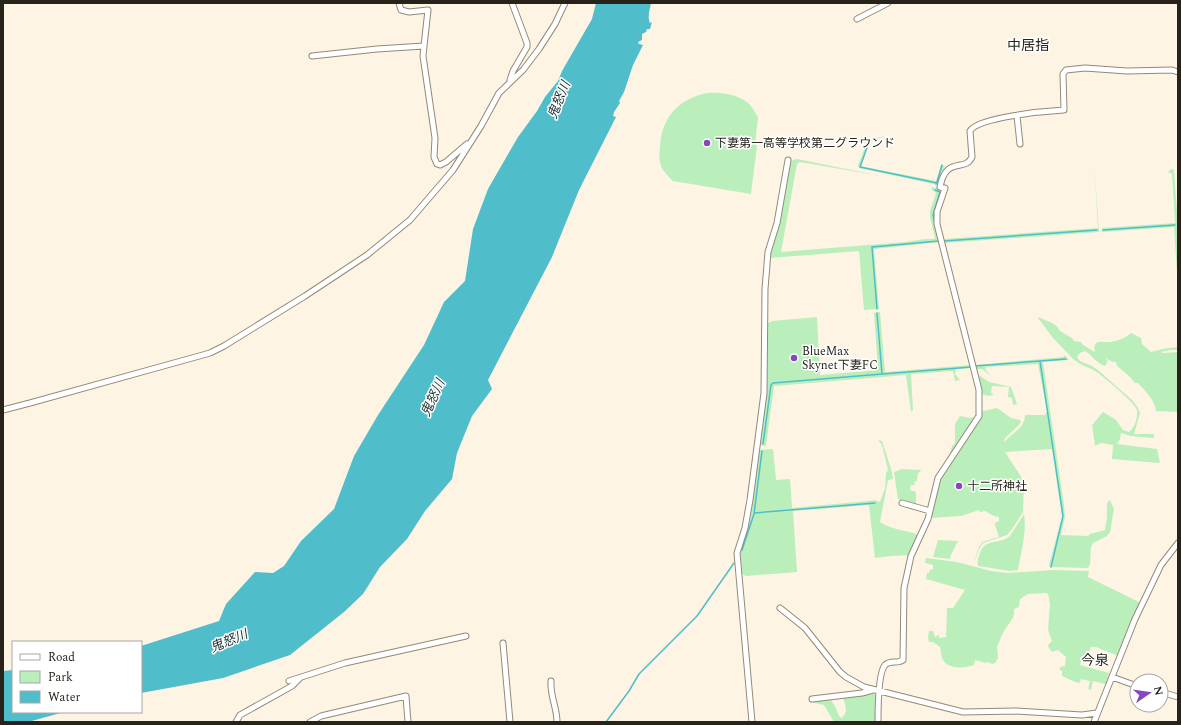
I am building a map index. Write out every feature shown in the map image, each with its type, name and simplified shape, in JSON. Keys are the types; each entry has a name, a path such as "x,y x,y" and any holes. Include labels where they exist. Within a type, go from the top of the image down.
{"street":[{"path":"399,3 401,10 409,12 428,10 422,56 435,138 434,157 437,164 440,165 446,162 472,139"},
{"path":"510,81 513,71 527,47 512,3"},
{"path":"3,410 198,358 224,346 367,255 410,220 453,170 481,126 499,93 523,70 539,49 555,24 565,3"},
{"path":"857,19 888,3"},
{"path":"312,56 424,46"},
{"path":"878,722 875,691 884,666 888,663 898,663 903,660 904,588 910,556 928,520 938,478 979,416 979,390 937,224 937,212 945,188 940,186 947,169 971,160 970,132 974,127 992,121 1017,116 1064,110 1063,74 1068,69 1128,71 1172,70 1178,72"},
{"path":"1017,116 1020,144"},
{"path":"752,722 737,553 745,528 750,500 764,393 768,252 777,223 788,160"},
{"path":"902,503 930,511"},
{"path":"1094,722 1135,619 1161,565 1178,543"},
{"path":"780,608 805,628 840,672 855,682 875,691 963,712 1016,711 1082,715 1097,713"},
{"path":"289,681 345,663 466,636"},
{"path":"503,643 510,722"},
{"path":"236,722 240,716 292,686 301,677"},
{"path":"1112,678 1129,683"},
{"path":"551,681 551,696 557,712 557,722"},
{"path":"812,699 862,694 875,691"},
{"path":"310,722 321,716 406,696 408,722"}],"green space":[{"name":"下妻第一高等学校第二グラウンド","path":"707,93 728,94 743,99 750,105 758,117 755,144 757,146 751,194 673,181 661,166 659,155 661,137 668,119 680,105 697,96"},
{"path":"885,136 869,142 860,166 936,181 941,165 945,166 938,185 859,168 858,165 868,140"},
{"path":"797,159 881,176 800,162 797,164 781,252 934,239 930,211 936,193 932,190 932,187 942,191 937,206 940,242 874,249 879,309 864,310 859,251 770,258 770,250 779,226 790,161"},
{"path":"1094,163 1099,232 944,243 943,239 1098,228"},
{"path":"1171,169 1174,170 1178,227 1178,287 1174,227 1102,232 1102,228 1175,223 1172,174 1168,172"},
{"path":"880,312 885,372 971,365 972,368 956,369 955,374 960,380 955,381 953,371 911,374 913,410 911,412 906,375 774,386 766,446 760,445 767,383 768,323 772,321 817,317 820,375 878,370 874,313"},
{"path":"1039,317 1054,324 1060,331 1072,338 1074,341 1081,342 1083,345 1095,352 1094,347 1096,343 1116,341 1131,333 1141,338 1142,344 1151,352 1178,347 1178,350 1161,352 1178,352 1178,412 1156,411 1154,403 1147,392 1117,366 1116,362 1105,358 1108,361 1105,366 1085,351 1080,353 1077,357 1080,361 1099,371 1133,401 1140,413 1134,434 1154,434 1154,438 1131,436 1121,433 1117,444 1157,449 1160,463 1112,459 1113,445 1101,443 1095,446 1092,425 1103,412 1116,420 1123,430 1129,432 1136,422 1137,410 1125,396 1102,376 1073,359 1053,338 1038,318"},
{"path":"1065,355 1069,360 1043,362 1064,505 1065,517 1061,535 1088,536 1090,534 1105,530 1107,503 1110,500 1114,509 1110,532 1107,536 1093,543 1088,568 1050,567 1049,565 1062,517 1052,449 1005,452 1024,484 1023,512 1007,535 983,543 974,563 978,549 982,542 999,537 995,523 999,521 999,517 985,511 980,512 979,510 961,516 930,518 937,487 942,478 937,474 948,460 952,446 955,443 955,424 960,416 970,418 976,417 983,411 997,408 1011,418 1020,420 1021,422 1005,438 1004,442 1020,427 1023,423 1025,415 1045,415 1047,411 1038,364 986,367 985,369 991,376 982,369 976,369 975,365 1063,357"},
{"path":"979,375 989,382 1011,387 1017,404 1013,405 1012,398 1008,397 1009,387 992,386 991,393 993,395 988,396 982,394"},
{"path":"878,440 882,441 893,479 888,480 880,522 889,527 919,535 910,555 875,558 869,505 793,511 797,572 746,576 742,574 740,547 760,450 773,449 776,480 790,479 792,508 875,500 880,502 885,488 886,473 888,470 882,445"},
{"path":"902,469 921,470 918,473 917,481 915,481 914,485 911,485 910,490 916,492 916,504 903,502 898,499 894,472"},
{"path":"1024,514 1024,535 1018,570 1010,571 978,566 978,558 982,548 989,543 1006,539 1010,536"},
{"path":"938,540 958,541 950,557 951,559 933,557"},
{"path":"926,558 957,562 991,571 1007,573 1053,570 1089,571 1088,577 1141,603 1118,656 1096,647 1091,647 1089,652 1086,651 1083,662 1081,661 1080,665 1109,673 1106,685 1105,686 1105,684 1093,681 1091,690 1088,689 1090,681 1081,679 1080,683 1062,676 1060,667 1065,666 1066,657 1058,650 1052,652 1048,645 1052,641 1048,630 1050,604 1048,594 1046,593 1028,594 1020,599 1019,607 1014,609 1013,618 1004,631 997,646 998,658 995,663 992,664 975,660 974,665 966,667 953,667 946,663 942,659 940,647 933,642 929,642 929,631 933,631 935,637 939,635 939,638 946,637 947,608 953,608 965,590 926,579 927,573 933,569 933,565 925,563"},
{"path":"873,693 876,695 876,722 834,722 824,705 810,702 811,700 834,697 831,701 841,718 846,711 843,697"}],"water":[{"name":"鬼怒川","path":"596,3 651,3 649,20 650,23 652,22 650,29 647,29 646,32 642,34 642,40 638,42 639,44 643,45 633,65 624,92 619,101 620,103 614,112 613,116 616,117 579,190 552,257 488,380 492,389 472,416 457,453 452,479 425,511 407,539 380,567 363,594 344,612 290,655 223,678 142,693 142,646 219,621 226,604 255,572 273,573 284,566 301,541 334,509 354,456 378,415 424,345 444,302 465,281 473,229 488,189 518,137 537,111 545,97 558,81 562,71 592,19"},
{"path":"12,670 12,713 60,713 28,722 3,722 3,671"}],"waterway":[{"path":"869,142 860,167 937,183 936,184"},
{"path":"937,182 942,165"},
{"path":"877,309 872,247 939,241 933,215 940,192 935,190"},
{"path":"1103,230 1175,225"},
{"path":"944,241 1097,230"},
{"path":"763,444 771,385 773,383 882,374 877,313"},
{"path":"1040,361 1066,359"},
{"path":"975,366 1040,361 1063,516 1051,567"},
{"path":"882,374 972,367"},
{"path":"742,550 754,514 762,451"},
{"path":"754,513 875,503"},
{"path":"606,722 629,691 639,674 697,616 734,563"}],"place":[{"name":"下妻第一高等学校第二グラウンド","path":"707,143"},
{"name":"BlueMax Skynet下妻FC","path":"794,358"},
{"name":"十二所神社","path":"959,486"}],"district":[{"name":"中居指","path":"1028,45"},
{"name":"今泉","path":"1095,660"}]}
